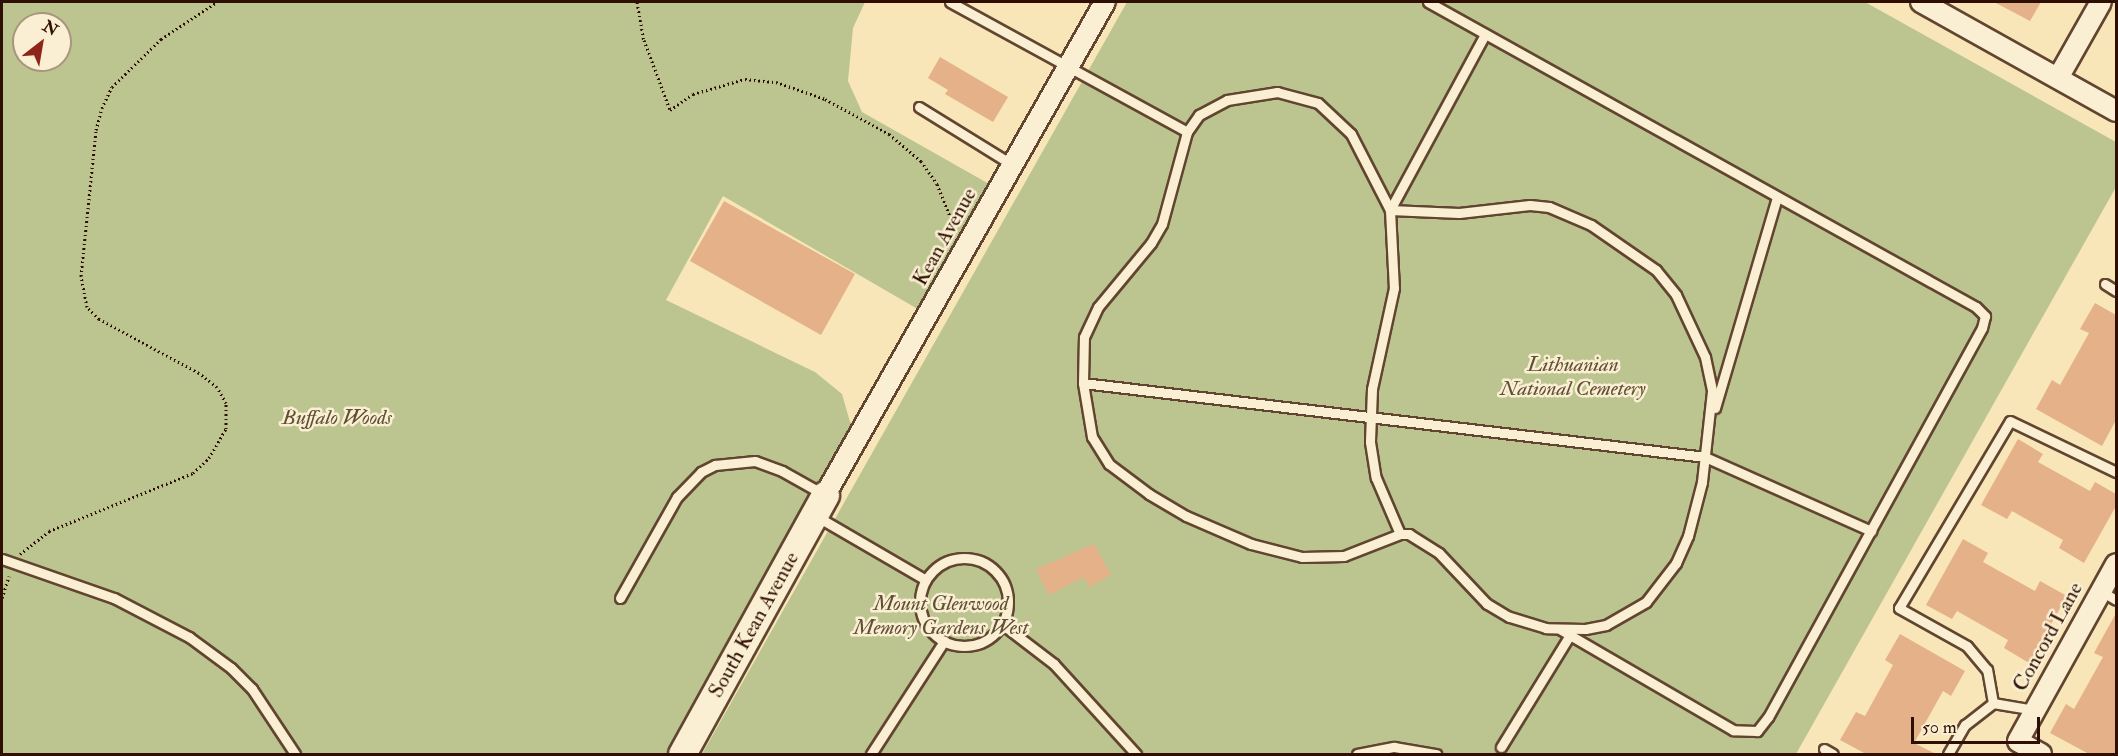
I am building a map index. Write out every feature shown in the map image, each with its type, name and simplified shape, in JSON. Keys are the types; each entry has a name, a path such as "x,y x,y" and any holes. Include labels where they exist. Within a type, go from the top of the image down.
{"street":[{"name":"Kean Avenue","path":"820,505 1105,2"},
{"path":"1921,2 2116,111"},
{"path":"2058,78 2101,2"},
{"name":"South Kean Avenue","path":"682,754 820,505"},
{"name":"Concord Lane","path":"2041,754 2018,741 2035,710 2109,596 2116,564"}],"lane":[{"path":"950,2 1069,64 1187,132"},
{"path":"1428,2 1976,307 1985,316 1982,328 1768,717 1757,731 1733,730 1560,629"},
{"path":"1390,210 1485,34"},
{"path":"1400,534 1376,478 1369,418 1394,288 1390,210 1351,134 1335,116 1304,96 1277,92 1242,95 1211,107 1187,132 1162,224 1090,321 1084,337 1083,383 1092,437 1109,464 1127,480 1186,516 1251,544 1313,558 1344,556 1400,534 1421,541 1439,553 1487,604 1529,625 1560,629 1606,625 1646,602 1662,586 1688,536 1712,421 1777,198"},
{"path":"919,107 1013,165"},
{"path":"1390,210 1459,213 1507,206 1549,207 1627,247 1656,270 1693,327 1712,391 1712,421"},
{"path":"2105,284 2116,291"},
{"path":"1083,383 1705,457 1870,531"},
{"path":"1993,703 1987,670 1967,646 1899,608 2010,421 2116,472"},
{"path":"620,598 677,497 689,482 715,465 747,461 762,463 926,580"},
{"path":"2,559 114,598 189,637 231,668 252,689 295,754"},
{"path":"958,559 988,565 1006,587 1008,612 1003,625 985,641 971,646 944,641 934,634 922,614 926,580 945,563 958,559"},
{"path":"1003,625 1047,657 1136,754"},
{"path":"1501,747 1570,635"},
{"path":"871,754 944,641"},
{"path":"1948,754 1965,725 1993,703 2035,710"},
{"path":"1358,754 1394,747 1436,754"},
{"path":"1824,749 1833,754"}],"path":[{"path":"2,598 14,564 22,550 49,531 193,473 209,459 226,429 226,403 217,387 199,373 99,319 87,307 81,276 96,130 107,97 128,69 161,39 217,2"},
{"path":"637,2 644,40 670,110 693,94 715,86 745,79 776,82 825,99 889,134 921,161 937,184 951,219 954,268"}],"green space":[{"name":"Buffalo Woods","path":"2,2 865,2 853,28 848,81 862,112 998,189 928,315 723,196 666,300 815,372 842,394 850,422 864,429 693,754 2,754"},
{"name":"Lithuanian National Cemetery","path":"1127,2 1865,2 2116,142 2116,187 1796,754 702,754"}],"building":[{"path":"1994,2 2041,2 2030,21"},
{"path":"940,57 1008,97 993,122 945,94 948,90 928,78"},
{"path":"724,201 855,274 821,335 690,261"},
{"path":"2095,303 2116,315 2116,420 2102,446 2036,409 2052,380 2060,385 2089,333 2080,329"},
{"path":"2018,439 2043,454 2038,462 2090,491 2095,482 2116,494 2116,506 2084,563 2059,548 2063,540 2012,511 2007,519 1981,505"},
{"path":"1963,539 1988,553 1983,562 2035,591 2040,581 2067,596 2029,663 2004,648 2008,640 1957,611 1952,619 1926,605"},
{"path":"1094,544 1111,575 1089,587 1084,577 1049,595 1036,569"},
{"path":"2116,613 2116,754 2089,754 2050,733 2066,704 2074,709 2103,657 2094,653"},
{"path":"1900,634 1965,671 1951,696 1943,691 1914,743 1936,754 1866,754 1840,740 1856,712 1865,716 1893,665 1885,660"}],"park label":[{"name":"Mount Glenwood Memory Gardens West","path":"941,616"}]}
